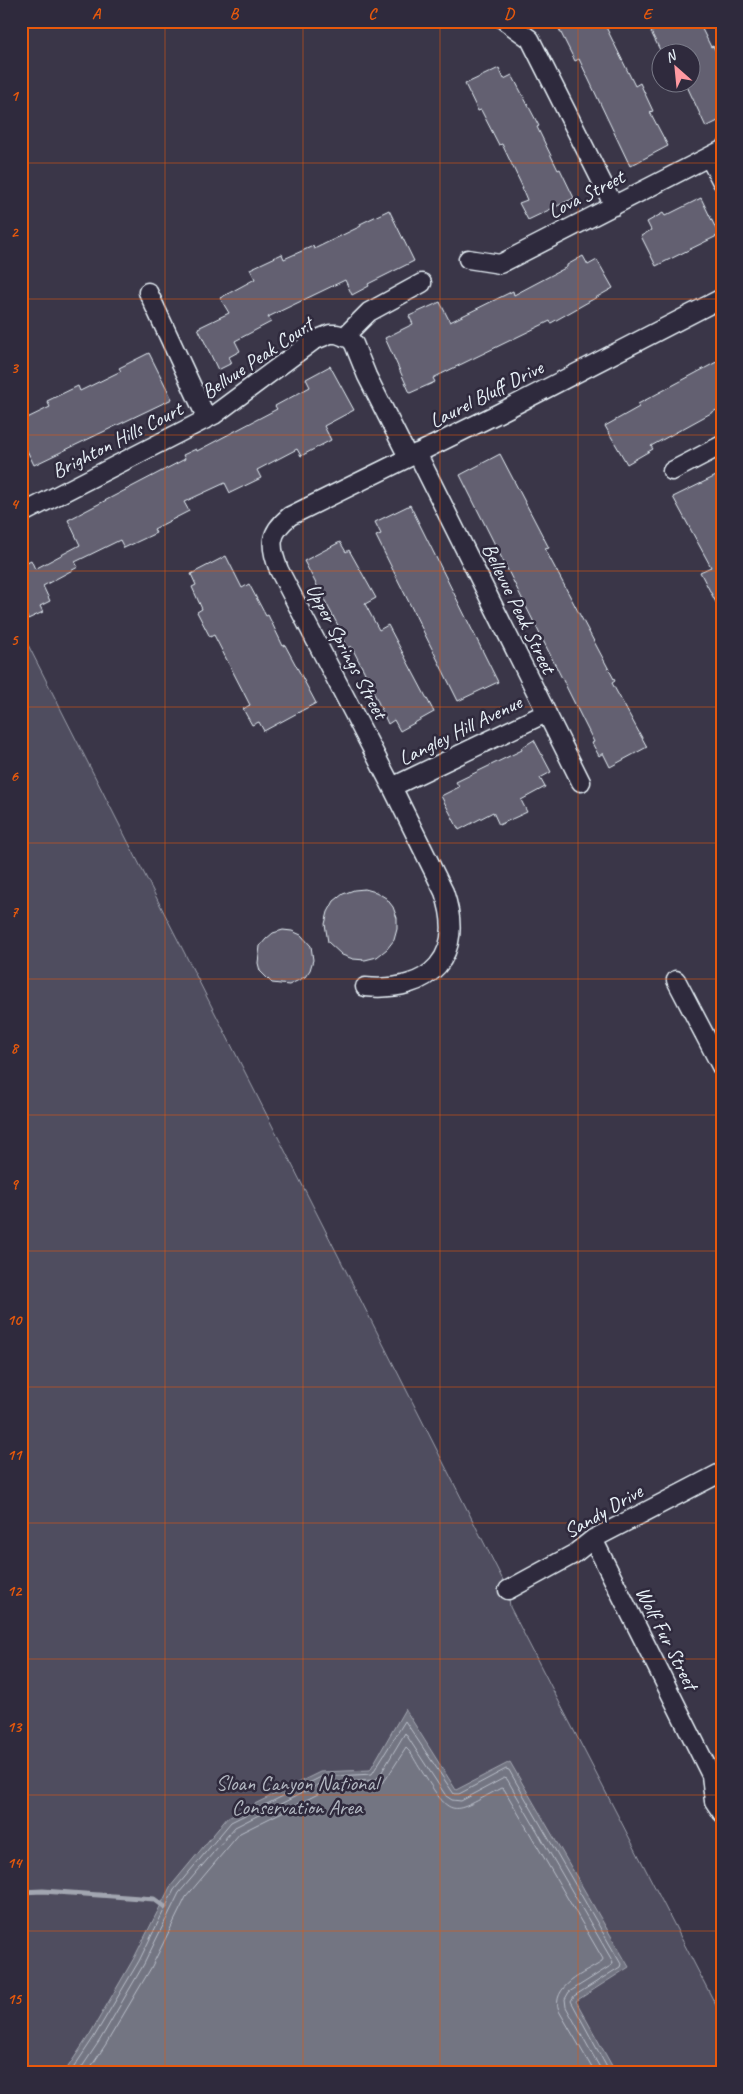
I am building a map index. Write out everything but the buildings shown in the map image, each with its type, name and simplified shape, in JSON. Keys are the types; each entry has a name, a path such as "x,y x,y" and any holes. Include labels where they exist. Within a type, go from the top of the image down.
{"street":[{"path":"505,21 530,39 614,206"},
{"path":"715,154 722,182"},
{"name":"Lova Street","path":"468,259 500,264 715,154"},
{"path":"344,336 369,312 422,283"},
{"path":"148,292 207,419"},
{"name":"Laurel Bluff Drive","path":"274,534 280,524 290,516 722,298"},
{"name":"Bellvue Peak Court","path":"207,419 239,398 313,341 330,334 344,336 350,339 358,349 367,376 413,455"},
{"name":"Brighton Hills Court","path":"21,514 207,419"},
{"path":"672,471 722,445"},
{"name":"Bellevue Peak Street","path":"413,455 581,782"},
{"name":"Upper Springs Street","path":"274,534 272,545 278,570 392,787 444,892 450,910 452,928 449,948 438,965 421,979 402,985 383,988 365,986"},
{"name":"Langley Hill Avenue","path":"392,787 546,713"},
{"path":"676,980 722,1068"},
{"name":"Sandy Drive","path":"508,1590 574,1554 593,1539 722,1472"},
{"name":"Wolf Fur Street","path":"593,1539 711,1775 714,1801 722,1813"}],"green space":[{"name":"Sloan Canyon National Conservation Area","path":"21,631 508,1590 510,1607 722,2017 722,2073 21,2073"}],"water":[{"path":"405,1709 456,1790 510,1762 629,1967 576,2001 616,2073 64,2073 90,2034 134,1958 170,1887 228,1817 320,1772 370,1770"}],"waterway":[{"path":"21,1892 43,1891 154,1899 165,1907"}]}
